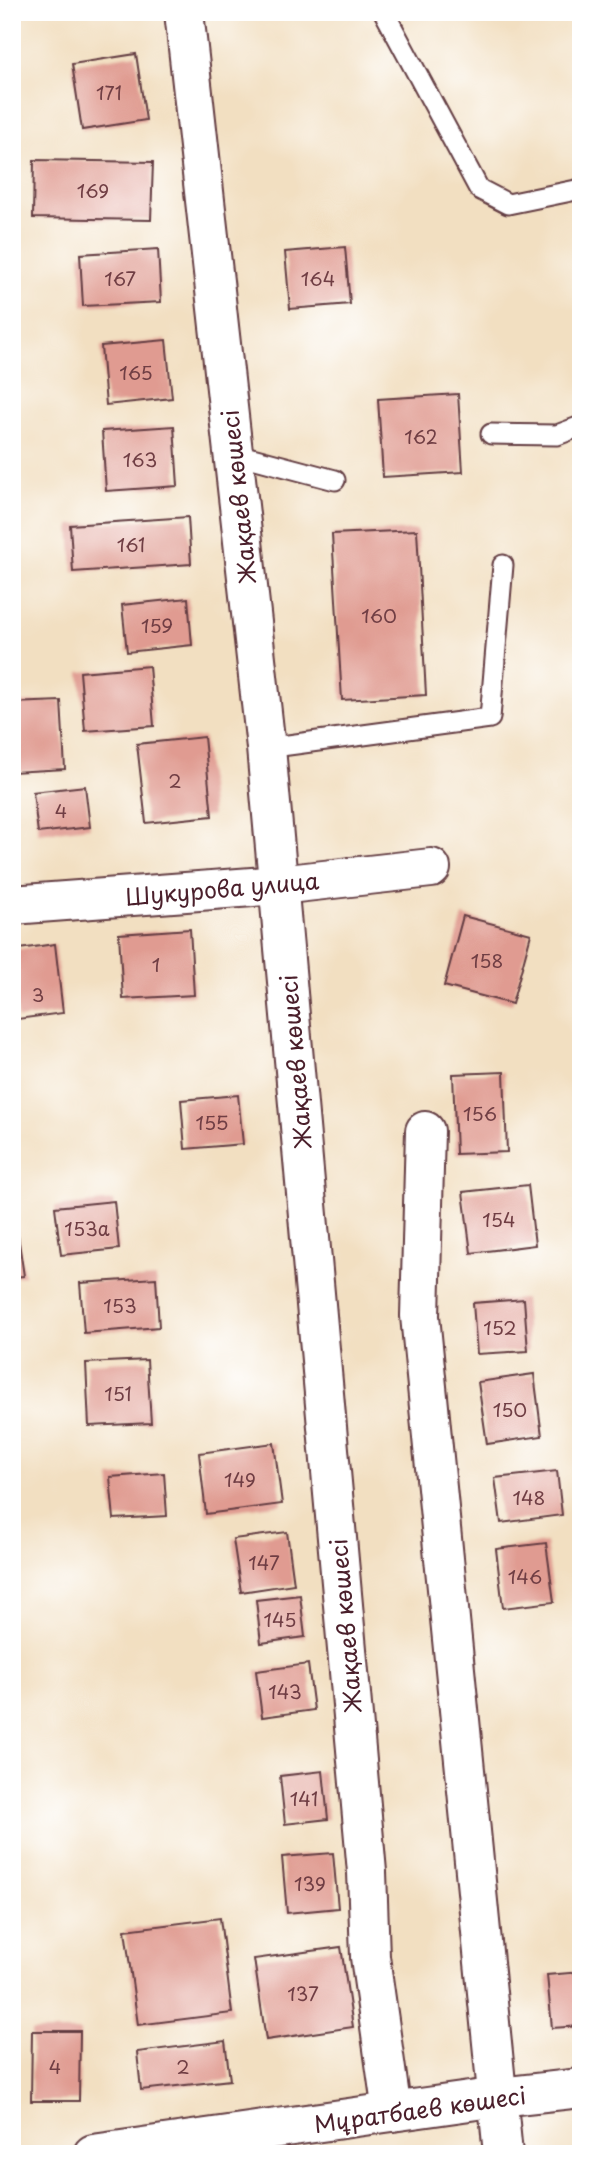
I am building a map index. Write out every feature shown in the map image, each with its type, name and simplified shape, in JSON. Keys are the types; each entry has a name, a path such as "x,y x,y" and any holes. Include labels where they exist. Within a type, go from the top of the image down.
{"street":[{"name":"Жақаев көшесі","path":"184,12 266,748 367,1872 370,1957 392,2112"},
{"name":"Шукурова улица","path":"12,905 279,885 431,868"},
{"path":"425,1131 420,1316 503,2154"},
{"name":"Мұратбаев көшесі","path":"93,2154 498,2097 581,2088"}],"lane":[{"path":"384,12 479,189 508,204 581,189"},
{"path":"491,434 557,435 581,426"},
{"path":"233,453 335,480"},
{"path":"266,748 491,718 503,565"}],"building":[{"path":"136,54 146,120 82,130 72,64"},
{"path":"34,160 153,162 151,220 33,218"},
{"path":"345,247 350,304 290,309 285,252"},
{"path":"158,249 161,302 83,306 80,254"},
{"path":"166,340 172,398 106,405 101,346"},
{"path":"458,394 463,472 383,477 378,399"},
{"path":"174,426 178,486 106,491 102,431"},
{"path":"188,517 191,564 73,572 70,525"},
{"path":"417,530 426,695 342,700 332,534"},
{"path":"188,598 192,645 127,652 122,605"},
{"path":"149,666 154,726 85,731 80,672"},
{"path":"61,701 65,769 12,772 12,703"},
{"path":"204,737 212,816 146,823 137,744"},
{"path":"85,786 90,827 38,833 33,792"},
{"path":"463,916 531,934 512,1004 444,986"},
{"path":"190,929 194,995 123,999 119,934"},
{"path":"55,944 63,1013 18,1019 12,950"},
{"path":"504,1072 507,1152 456,1154 453,1074"},
{"path":"238,1095 243,1144 185,1149 181,1100"},
{"path":"528,1185 535,1245 471,1253 463,1192"},
{"path":"114,1201 119,1249 61,1255 55,1207"},
{"path":"14,1208 24,1276 12,1277"},
{"path":"156,1278 159,1327 84,1333 80,1283"},
{"path":"524,1299 528,1351 477,1354 473,1303"},
{"path":"147,1360 151,1423 89,1426 86,1363"},
{"path":"534,1374 542,1436 487,1444 478,1382"},
{"path":"274,1443 282,1504 206,1514 199,1453"},
{"path":"557,1471 562,1515 501,1523 495,1478"},
{"path":"164,1473 167,1516 114,1519 110,1477"},
{"path":"287,1532 294,1584 241,1592 233,1539"},
{"path":"546,1543 554,1602 503,1608 496,1549"},
{"path":"300,1595 305,1637 261,1643 256,1600"},
{"path":"308,1664 314,1710 262,1717 256,1671"},
{"path":"323,1771 328,1819 285,1824 280,1776"},
{"path":"333,1853 338,1908 287,1913 282,1857"},
{"path":"220,1918 232,2013 138,2025 125,1930"},
{"path":"341,1947 353,2027 266,2040 254,1959"},
{"path":"581,1972 581,2026 552,2028 547,1975"},
{"path":"32,2031 80,2031 79,2101 31,2101"},
{"path":"225,2041 230,2080 141,2090 137,2052"}]}
